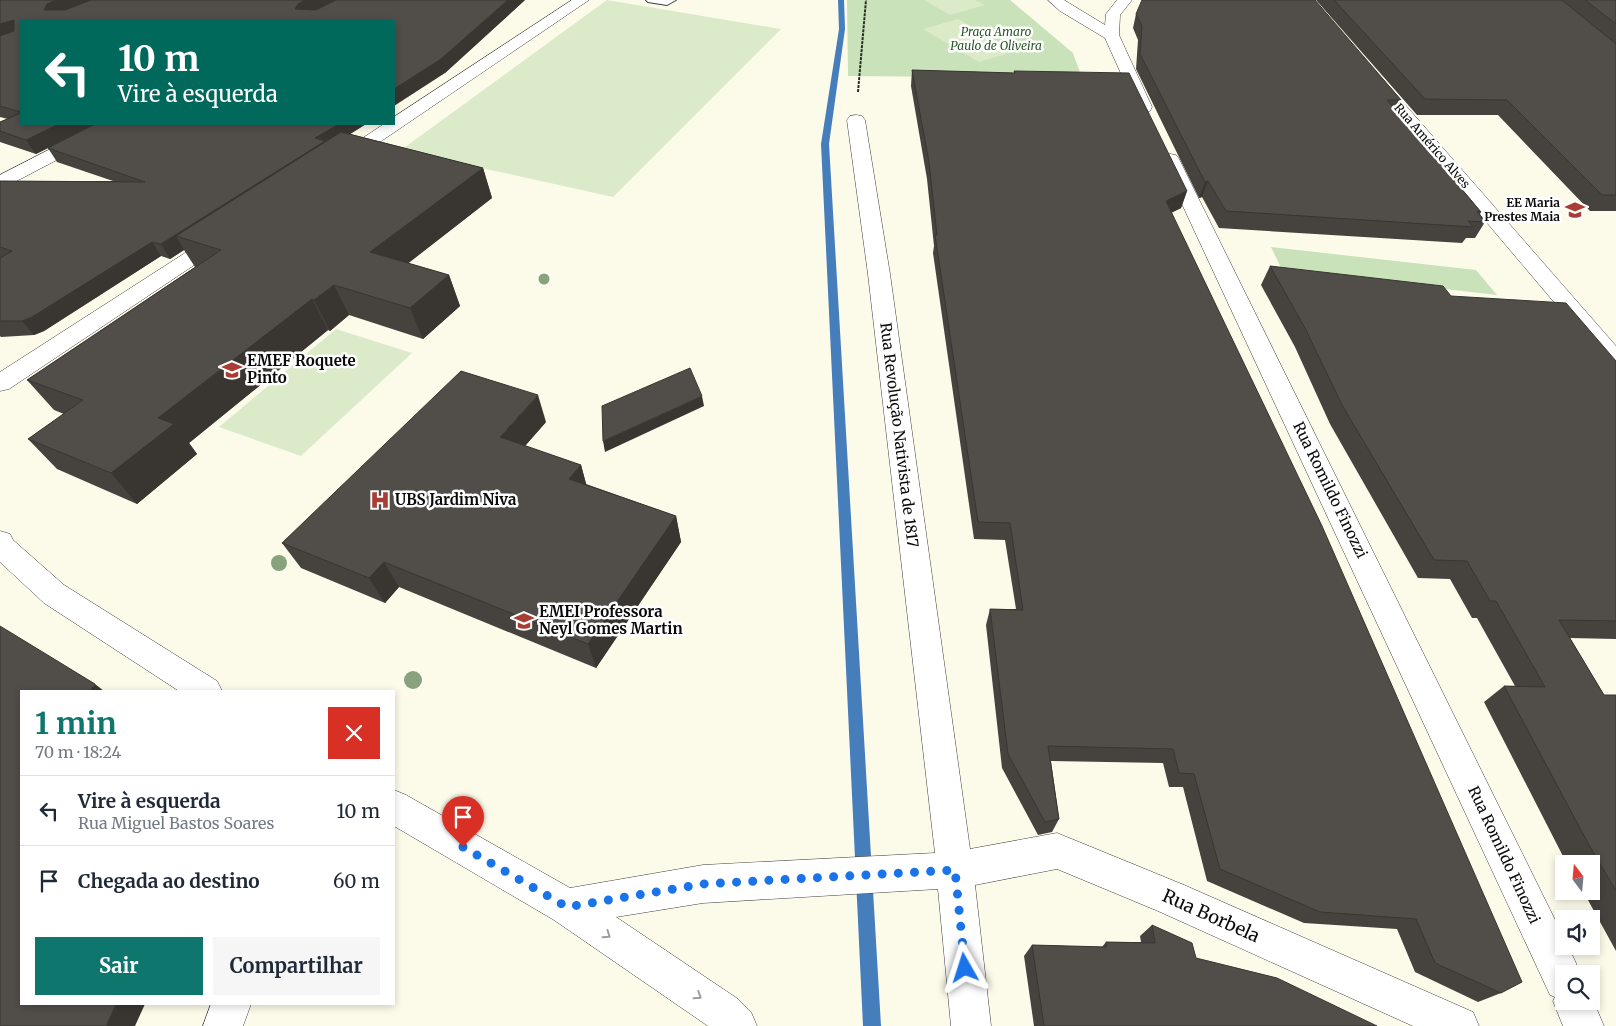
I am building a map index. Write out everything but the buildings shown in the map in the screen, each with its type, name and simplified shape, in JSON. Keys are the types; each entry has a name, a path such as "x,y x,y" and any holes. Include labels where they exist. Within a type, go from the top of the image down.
{"street":[{"path":"395,124 582,0"},
{"path":"1055,0 1111,35 1113,14 1125,0"},
{"name":"Rua Romildo Finozzi","path":"1111,35 1556,965"},
{"name":"Rua Américo Alves","path":"1361,64 1616,361"},
{"name":"Rua Revolução Nativista de 1817","path":"856,120 879,274 955,870 971,1026"},
{"path":"0,182 110,125"},
{"path":"321,173 393,125"},
{"path":"0,383 238,228"},
{"path":"1,546 54,594 204,690"},
{"path":"395,808 567,907 724,1013 737,1026"},
{"name":"Rua Borbela","path":"567,907 703,884 955,870 1057,851 1171,898 1459,1026"},
{"path":"223,1026 231,1005"},
{"path":"1577,1010 1584,1026"}],"lane":[{"path":"652,0 668,2 670,0"}],"path":[{"path":"856,120 866,0"}],"green space":[{"path":"607,0 781,29 613,197 401,150"},
{"name":"Praça Amaro Paulo de Oliveira","path":"847,0 1010,0 1073,53 1082,78 848,76"},
{"path":"924,0 975,0 985,5 950,15"},
{"path":"958,19 1016,51 979,62 923,29"},
{"path":"1271,247 1476,270 1497,295 1282,270"},
{"path":"336,329 412,353 301,456 219,427"}],"waterway":[{"path":"841,0 842,29 825,144 872,1026"}],"place":[{"name":"EE Maria Prestes Maia","path":"1575,210"},
{"name":"EMEF Roquete Pinto","path":"232,370"},
{"name":"UBS Jardim Niva","path":"380,500"},
{"name":"EMEI Professora Neyl Gomes Martin","path":"524,621"}],"route":[{"path":"463,847 567,907 703,884 955,870 965,968"}]}
